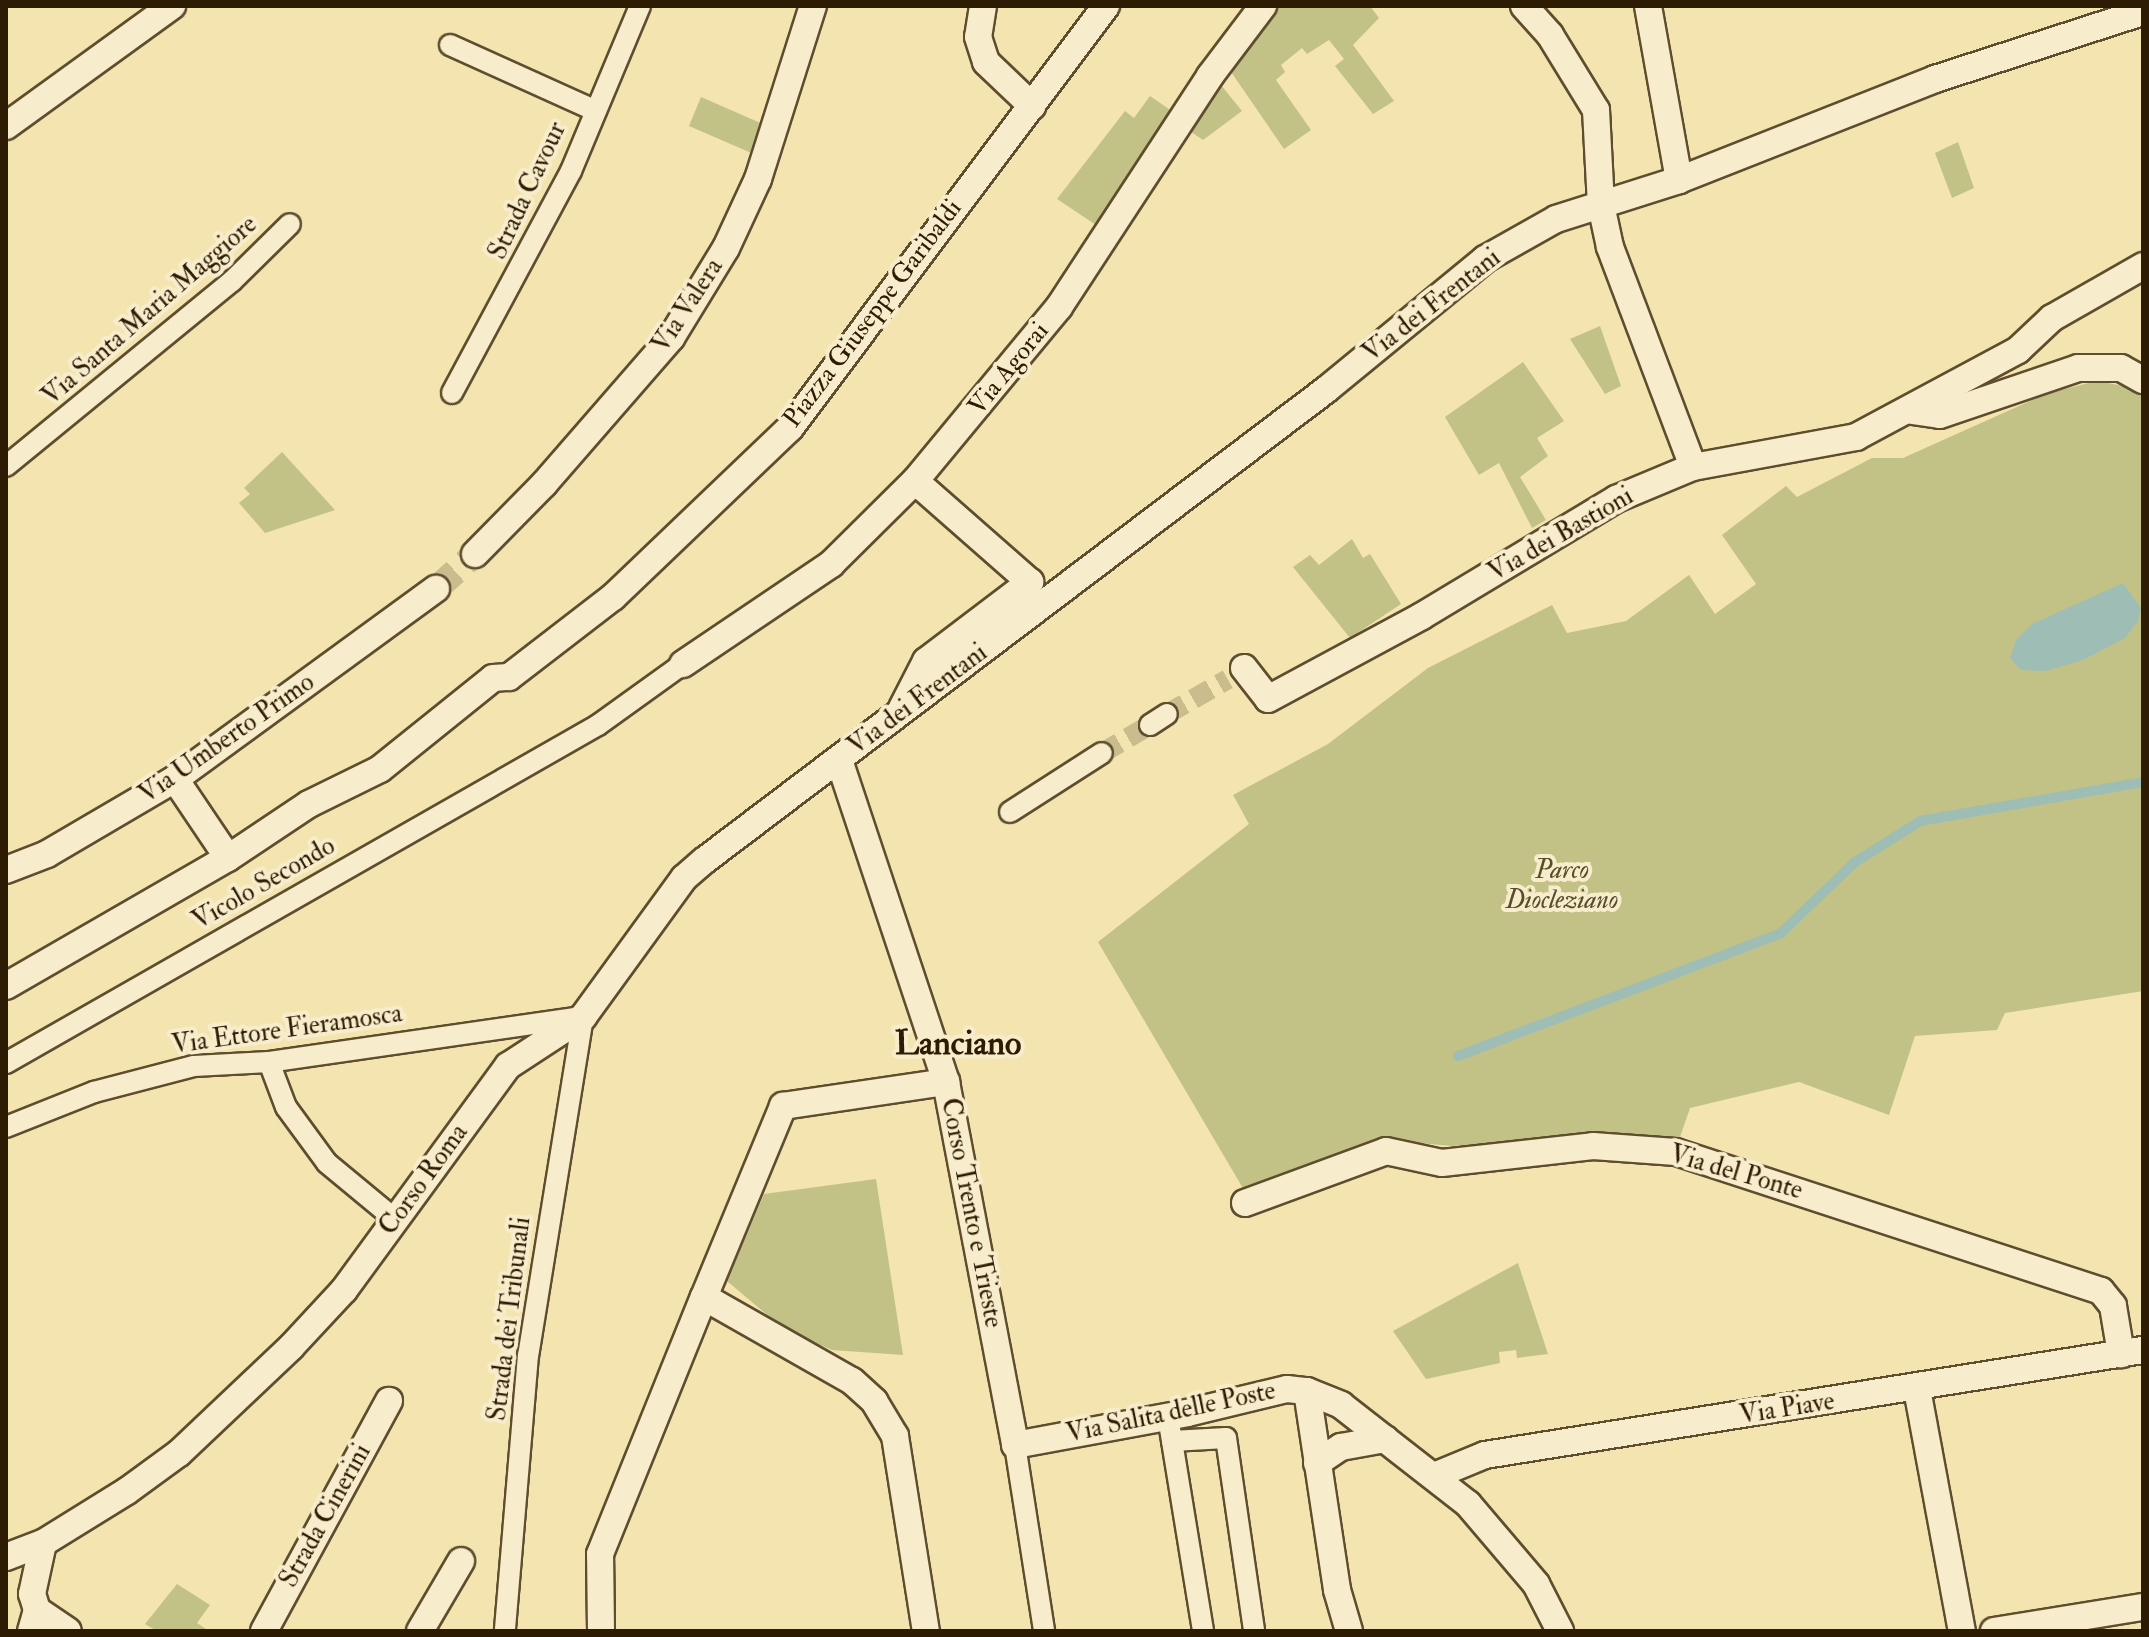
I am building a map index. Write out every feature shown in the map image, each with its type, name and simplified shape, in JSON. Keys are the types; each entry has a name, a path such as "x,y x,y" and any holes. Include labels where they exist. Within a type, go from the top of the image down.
{"street":[{"path":"6,126 172,6"},
{"name":"Strada Cavour","path":"452,393 565,183 640,6"},
{"name":"Via Valera","path":"475,554 540,488 671,338 726,248 758,179 813,6"},
{"path":"983,6 978,37 986,62 1032,106"},
{"name":"Piazza Giuseppe Garibaldi","path":"6,986 228,858 309,804 380,769 493,678 509,677 613,597 790,428 1106,6"},
{"name":"Via Agorai","path":"683,664 831,564 915,481 1059,307 1210,76 1263,6"},
{"path":"1524,6 1550,35 1596,110 1601,205 1610,247 1693,467"},
{"path":"1648,6 1679,180"},
{"name":"Via dei Frentani","path":"815,779 1332,385 1485,259 1556,219 1679,180 1935,79 2143,12"},
{"path":"450,45 594,110"},
{"name":"Via Santa Maria Maggiore","path":"6,466 232,281 290,224"},
{"name":"Via dei Bastioni","path":"1236,673 1268,699 1422,616 1616,499 1693,467 1856,437 1912,411 2018,350 2052,318 2143,266"},
{"name":"Via dei Bastioni","path":"1912,411 1940,415 2078,368 2113,367 2143,380"},
{"path":"898,715 926,661 1030,582 915,481"},
{"name":"Via Umberto Primo","path":"6,870 47,854 175,779 436,589"},
{"name":"Vicolo Secondo","path":"6,1063 550,752 683,664"},
{"path":"1010,812 1102,753"},
{"name":"Corso Trento e Trieste","path":"839,760 946,1082 1015,1445 1044,1631"},
{"path":"175,779 228,858"},
{"name":"Corso Roma","path":"6,1557 43,1543 179,1453 344,1290 508,1066 583,1017 684,878 815,779"},
{"name":"Via Ettore Fieramosca","path":"6,1127 94,1092 194,1066 269,1062 583,1017"},
{"name":"Strada dei Tribunali","path":"505,1631 528,1355 583,1017"},
{"path":"269,1062 286,1107 327,1163 396,1220"},
{"path":"601,1631 600,1554 783,1106 946,1082"},
{"name":"Via del Ponte","path":"1245,1203 1386,1151 1442,1163 1593,1146 1676,1152 2101,1291 2113,1306 2132,1352"},
{"path":"704,1297 852,1381 874,1401 895,1436 926,1631"},
{"name":"Via Piave","path":"1434,1476 1485,1455 1917,1389 2132,1352"},
{"name":"Via Salita delle Poste","path":"1015,1445 1170,1429 1287,1389 1307,1391 1341,1405 1434,1476 1507,1545 1560,1631"},
{"path":"1917,1389 1962,1631"},
{"path":"1307,1391 1317,1463 1349,1631"},
{"name":"Strada Cinerini","path":"264,1631 389,1401"},
{"path":"1203,1631 1170,1429 1226,1438 1254,1631"},
{"path":"1317,1463 1341,1447 1385,1439"},
{"path":"43,1543 32,1594 34,1620 68,1631"},
{"path":"420,1631 461,1561"},
{"path":"1994,1631 2143,1607"}],"green space":[{"path":"1271,6 1370,6 1379,18 1353,45 1394,101 1373,114 1335,66 1344,59 1329,40 1307,54 1302,48 1281,65 1285,72 1276,80 1311,130 1284,149 1229,69"},
{"path":"1216,79 1242,111 1203,140 1184,127"},
{"path":"1150,96 1176,114 1102,229 1057,199 1125,111 1134,118"},
{"path":"701,97 765,125 756,155 689,126"},
{"path":"1958,142 1974,188 1952,198 1935,153"},
{"path":"1600,326 1621,386 1605,394 1570,339"},
{"path":"1523,362 1564,421 1537,438 1548,456 1520,477 1546,520 1532,528 1499,463 1479,475 1445,417"},
{"name":"Parco Diocleziano","path":"2097,381 2129,387 2143,397 2143,991 2005,1013 1997,1030 1915,1036 1889,1115 1799,1082 1690,1108 1679,1140 1595,1135 1452,1146 1385,1140 1244,1190 1098,942 1249,824 1233,795 1328,744 1428,668 1552,605 1567,633 1626,621 1689,575 1715,614 1756,584 1722,535 1786,486 1797,497 1872,458 1903,458 2048,393"},
{"path":"282,452 335,510 265,533 239,503 250,494 244,488"},
{"path":"1352,539 1363,558 1370,554 1401,604 1350,638 1293,567 1310,555 1319,565"},
{"path":"876,1179 903,1355 832,1350 784,1329 727,1281 764,1194"},
{"path":"1518,1263 1548,1354 1517,1358 1516,1350 1499,1352 1500,1363 1426,1379 1393,1331"},
{"path":"177,1584 210,1605 197,1623 209,1631 157,1631 145,1624"}],"water":[{"path":"2123,583 2141,608 2138,621 2125,638 2083,660 2046,671 2021,670 2010,658 2016,640 2032,624"}],"waterway":[{"path":"1458,1056 1781,933 1855,862 1920,821 2143,782"}],"tunnel":[{"path":"436,589 475,554"},
{"path":"1167,714 1228,679"},
{"path":"1102,753 1150,725"}],"district":[{"name":"Lanciano","path":"958,1044"}]}
